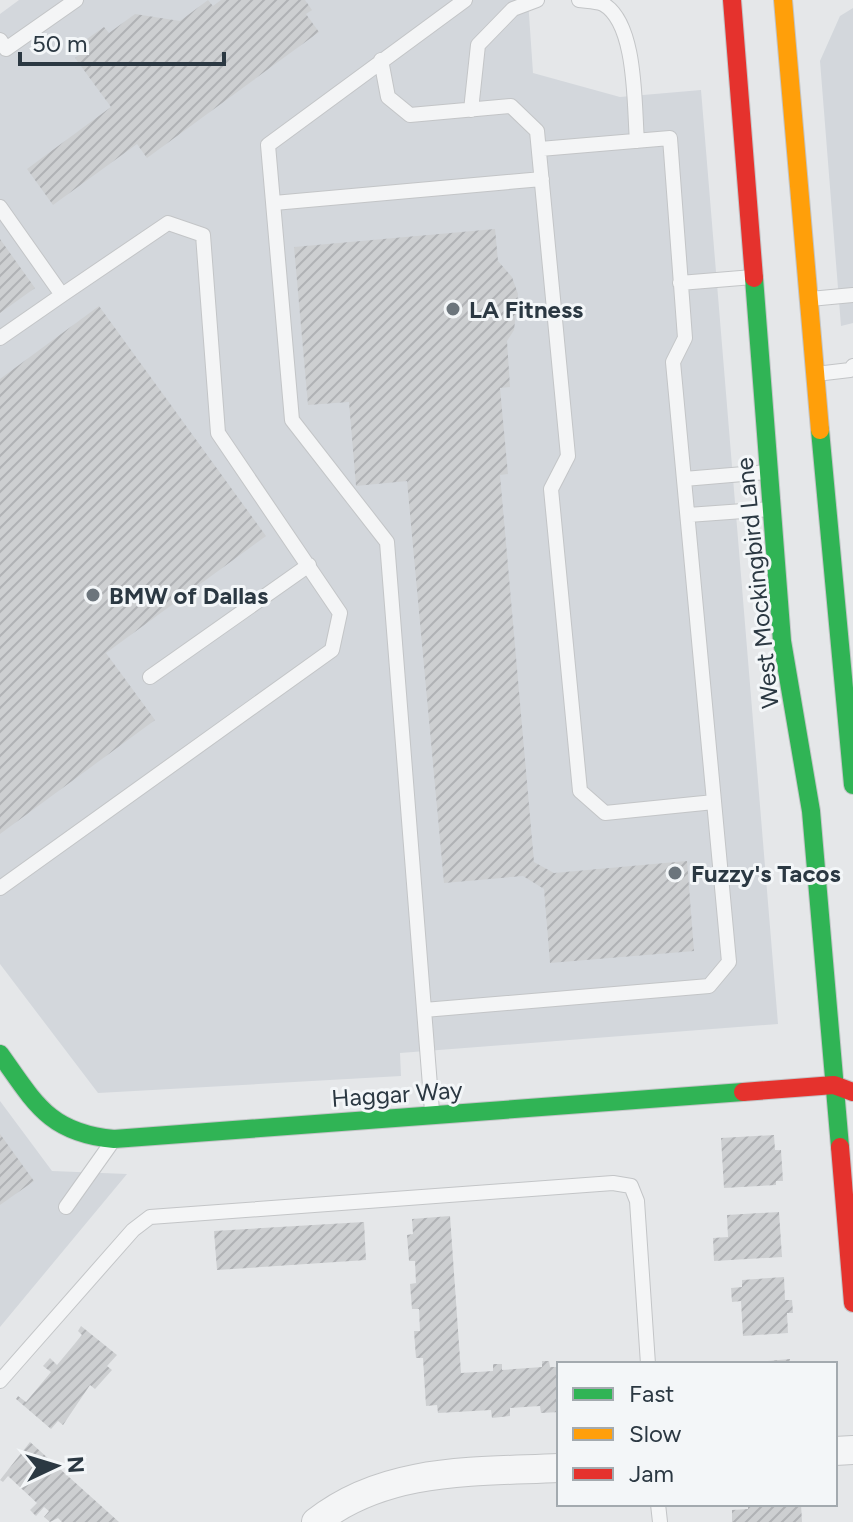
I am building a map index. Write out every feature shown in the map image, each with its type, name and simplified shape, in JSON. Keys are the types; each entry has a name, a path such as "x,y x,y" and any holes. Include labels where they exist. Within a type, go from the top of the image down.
{"main road":[{"name":"West Mockingbird Lane","path":"732,0 768,472 778,506 782,641 811,811 853,1303"},
{"path":"783,0 815,374 809,482 845,637 853,785"},
{"path":"768,472 809,482"},
{"name":"Haggar Way","path":"0,1054 46,1116 60,1128 83,1138 114,1139 834,1085"},
{"path":"834,1085 853,1092"}],"street":[{"path":"316,1522 374,1487 426,1475 557,1468"}],"lane":[{"path":"0,40 6,49 76,0"},
{"path":"433,1115 387,542 292,420 268,145 465,0"},
{"path":"471,110 478,45 513,9 537,0"},
{"path":"579,0 602,3 621,20 629,49 637,141"},
{"path":"381,60 388,97 410,115 511,106 537,131 568,456 551,489 580,791 605,813 714,802"},
{"path":"424,1010 709,986 729,962 673,362 685,338 670,138 540,149"},
{"path":"274,203 542,179"},
{"path":"0,207 62,295"},
{"path":"0,338 168,223 203,235 218,433 340,613 332,650 0,888"},
{"path":"680,283 753,277"},
{"path":"810,299 853,295"},
{"path":"815,374 850,370 853,366"},
{"path":"684,479 768,472"},
{"path":"688,515 778,506"},
{"path":"150,677 309,565"},
{"path":"66,1207 114,1139"},
{"path":"0,1381 133,1230 150,1217 613,1183 631,1186 637,1201 648,1362"}],"shaded area":[{"path":"19,0 528,0 533,73 620,97 701,90 778,1024 400,1053 401,1076 98,1093 0,964 0,14"},
{"path":"853,8 853,323 841,326 820,61 840,16"},
{"path":"0,1101 52,1171 127,1174 0,1327"}],"building":[{"path":"208,0 213,6 221,0 305,0 312,10 306,14 319,32 147,158 137,144 53,205 27,169 111,107 75,58 89,48 84,41 104,27 109,33 135,14 180,21"},
{"path":"495,229 498,261 512,277 518,294 514,330 507,341 510,387 500,388 508,474 500,475 534,862 554,873 687,861 694,951 550,963 544,889 523,876 444,883 407,481 356,486 349,402 308,405 294,247"},
{"path":"0,239 35,288 0,313"},
{"name":"BMW of Dallas","path":"99,306 266,536 106,653 155,720 0,834 0,379"},
{"path":"0,1134 34,1181 0,1205"},
{"path":"774,1135 775,1150 781,1150 783,1181 776,1181 776,1185 724,1188 721,1138"},
{"path":"779,1212 782,1257 714,1261 713,1238 728,1237 727,1215"},
{"path":"450,1216 461,1373 493,1371 493,1364 502,1364 502,1370 542,1367 542,1361 549,1361 550,1367 557,1367 557,1412 541,1413 540,1406 510,1408 510,1416 492,1418 491,1410 438,1413 437,1405 426,1406 423,1358 416,1358 414,1331 420,1331 419,1309 412,1309 410,1284 416,1283 415,1261 409,1261 407,1235 413,1234 412,1219"},
{"path":"364,1222 366,1260 217,1270 214,1231"},
{"path":"784,1277 785,1300 792,1300 793,1313 787,1313 788,1333 743,1336 741,1301 732,1302 731,1288 742,1287 742,1280"},
{"path":"81,1326 117,1355 107,1366 112,1370 95,1389 90,1385 63,1425 58,1421 51,1429 16,1399 18,1396 26,1402 51,1372 43,1366 50,1358 57,1365 82,1335 78,1331"},
{"path":"790,1359 790,1362 755,1362"},
{"path":"30,1442 119,1522 62,1522 58,1518 50,1522 44,1517 49,1511 44,1507 36,1516 30,1510 37,1503 8,1476 3,1482 0,1480"},
{"path":"748,1506 801,1506 802,1522 732,1522 732,1510 748,1509"}],"traffic: fast":[{"path":"754,278 782,641 811,811 840,1147"},
{"path":"820,430 853,785"},
{"path":"0,1054 46,1113 74,1130 114,1139 743,1092"}],"traffic: slow":[{"path":"783,0 820,430"}],"traffic: jam":[{"path":"732,0 754,278"},
{"path":"743,1092 834,1085 853,1092"},
{"path":"840,1147 853,1303"}],"place":[{"name":"LA Fitness","path":"453,309"},
{"name":"BMW of Dallas","path":"93,595"},
{"name":"Fuzzy's Tacos","path":"675,873"}]}
